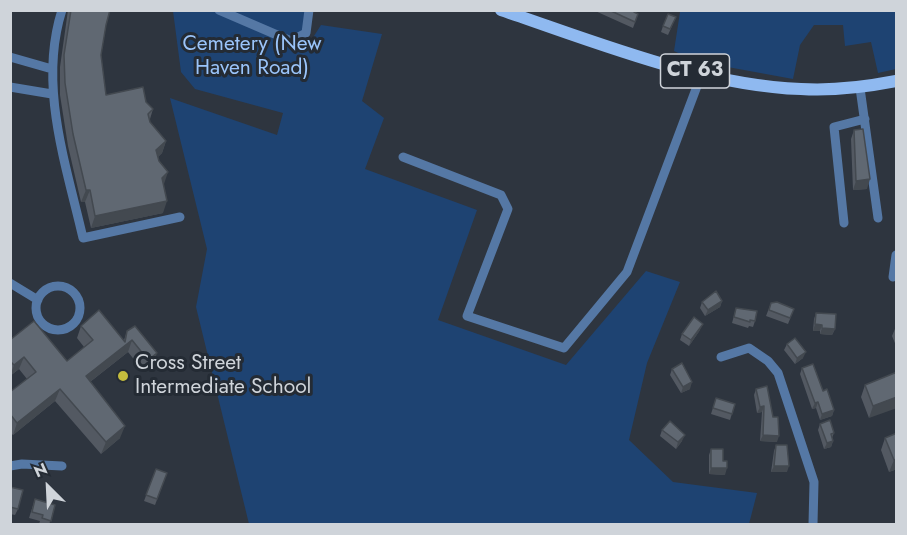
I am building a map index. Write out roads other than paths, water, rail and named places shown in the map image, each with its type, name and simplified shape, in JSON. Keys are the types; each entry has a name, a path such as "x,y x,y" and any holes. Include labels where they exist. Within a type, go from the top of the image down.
{"main road":[{"name":"CT 63","path":"501,10 523,14 702,73 753,85 800,89 860,88 897,81"}],"street":[{"path":"62,10 54,41 52,93 83,238 180,217"},
{"path":"219,10 291,41 306,33 309,10"},
{"path":"10,57 52,69"},
{"path":"403,157 501,195 507,202 508,209 467,316 564,348 627,272 702,73"},
{"path":"10,87 52,93"},
{"path":"860,88 878,218"},
{"path":"844,223 834,127 865,119"},
{"path":"893,277 897,255"},
{"path":"10,283 38,300"},
{"path":"62,287 75,294 80,307 79,314 71,326 58,330 51,329 37,314 38,300 48,289 62,287"},
{"path":"721,357 749,348 768,361 778,374 814,482 813,525"},
{"path":"10,466 22,464 62,466"}],"place":[{"name":"Cross Street Intermediate School","path":"123,376"}],"park label":[{"name":"Cemetery (New Haven Road)","path":"252,57"}]}
